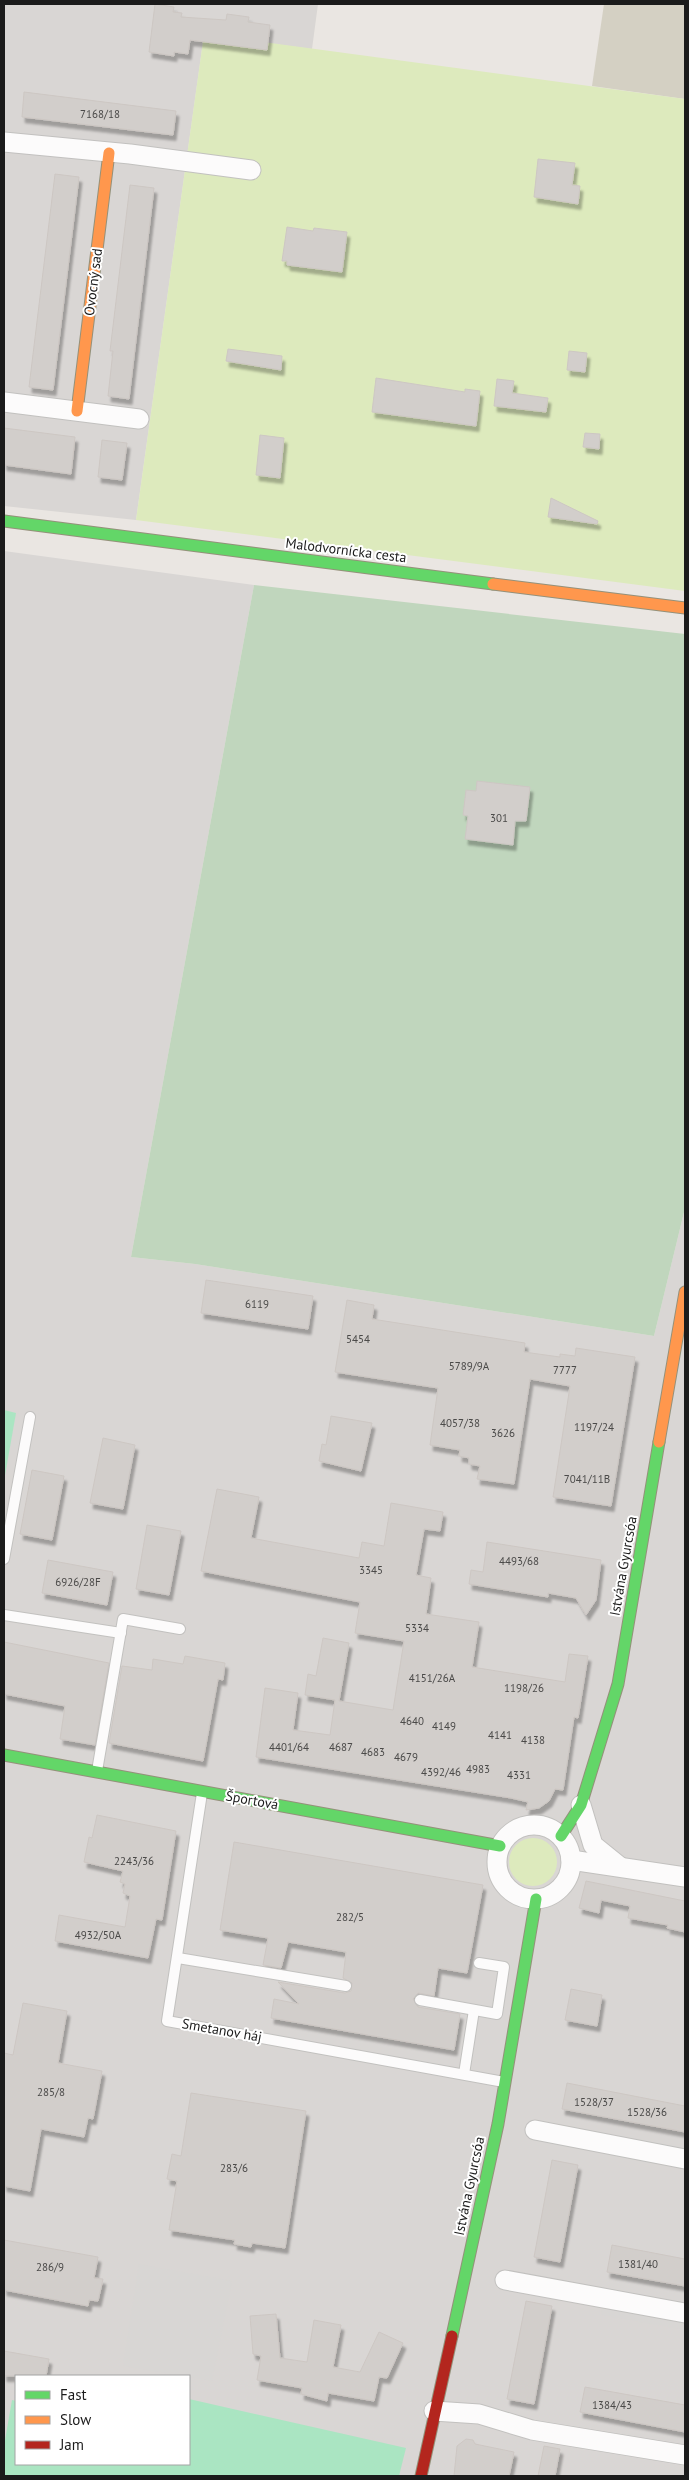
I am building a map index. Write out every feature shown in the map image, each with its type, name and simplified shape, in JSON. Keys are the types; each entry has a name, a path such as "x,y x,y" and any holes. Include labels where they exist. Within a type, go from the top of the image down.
{"street":[{"path":"4,142 109,152 251,170"},
{"name":"Ovocný sad","path":"77,411 109,152"},
{"path":"4,402 139,419"},
{"name":"Malodvornícka cesta","path":"4,521 685,608"},
{"name":"Istvána Gyurcsóa","path":"561,1836 581,1805 618,1684 685,1292"},
{"name":"Športová","path":"4,1755 500,1846"},
{"path":"581,1805 593,1845 620,1866"},
{"path":"528,1825 540,1825 552,1829 561,1836 567,1843 571,1860 571,1870 562,1887 554,1893 536,1899 517,1895 503,1883 497,1865 500,1846 507,1836 517,1828 528,1825"},
{"path":"571,1860 685,1877"},
{"name":"Istvána Gyurcsóa","path":"421,2476 505,2082 536,1899"},
{"path":"535,2130 685,2159"},
{"path":"505,2280 685,2313"},
{"path":"434,2411 479,2414 532,2430 685,2455"}],"lane":[{"path":"4,1558 30,1416"},
{"path":"4,1615 121,1633"},
{"path":"96,1772 123,1619 180,1629"},
{"name":"Smetanov háj","path":"203,1791 167,2021 505,2082"},
{"path":"178,1958 346,1986"},
{"path":"420,2000 497,2014 504,1967 479,1963"},
{"path":"464,2074 474,2010"}],"shaded area":[{"path":"4,4 318,4 312,49 204,35 136,520 4,506"},
{"path":"604,4 685,4 685,99 592,86"},
{"path":"4,551 254,585 131,1257 195,1264 654,1336 685,1208 685,2476 4,2476"},
{"path":"139,2264 232,2281 212,2381 190,2377 190,2375 176,2375 123,2366"},
{"path":"604,2297 685,2311 685,2330 601,2315"}],"green space":[{"path":"204,34 685,99 685,591 136,520"},
{"path":"254,585 685,634 685,1208 654,1336 195,1264 131,1257"},
{"path":"4,1410 16,1413 4,1481"},
{"path":"528,1838 538,1838 550,1845 557,1857 557,1867 550,1879 538,1886 528,1886 520,1882 513,1875 509,1867 509,1857 513,1849 520,1842"},
{"path":"190,2399 406,2448 399,2476 4,2476 4,2446 12,2400 15,2401 15,2465 190,2465"}],"building":[{"path":"155,4 174,7 173,12 182,13 181,17 226,20 227,14 249,17 248,22 270,25 267,50 190,40 188,54 174,52 174,56 149,52"},
{"path":"24,92 176,111 173,135 22,117"},
{"path":"538,159 575,163 572,185 580,186 578,204 534,197"},
{"path":"55,174 79,177 53,390 29,387"},
{"path":"130,185 154,188 129,399 108,396 113,351 110,351"},
{"path":"287,227 313,231 314,228 347,232 342,272 287,265 287,261 282,261"},
{"path":"228,349 282,356 281,370 226,361"},
{"path":"569,351 587,353 585,372 567,370"},
{"path":"376,378 465,392 465,389 480,391 476,426 372,412"},
{"path":"497,379 514,381 512,393 548,398 546,412 494,406"},
{"path":"4,428 75,437 71,474 4,465"},
{"path":"585,433 600,434 599,449 583,447"},
{"path":"260,435 284,438 280,478 256,475"},
{"path":"102,440 127,443 122,480 98,477"},
{"path":"551,498 598,521 597,524 548,517"},
{"path":"477,781 530,787 526,821 515,821 513,845 465,839 468,816 463,815 466,790 476,791"},
{"path":"206,1280 313,1296 308,1329 201,1313"},
{"path":"347,1300 374,1305 372,1319 525,1343 524,1352 560,1357 560,1354 575,1356 576,1348 635,1357 611,1506 553,1497 570,1386 530,1379 514,1484 477,1479 480,1466 469,1464 469,1458 459,1456 460,1450 430,1445 438,1388 335,1372"},
{"path":"331,1416 372,1423 361,1471 319,1461 322,1444 326,1445"},
{"path":"103,1438 135,1445 123,1509 90,1503"},
{"path":"32,1470 64,1476 52,1540 20,1534"},
{"path":"217,1489 259,1497 251,1538 359,1558 362,1542 384,1546 391,1503 443,1512 440,1531 424,1529 416,1575 431,1578 426,1614 479,1622 472,1667 565,1682 569,1654 588,1656 578,1718 574,1717 563,1790 555,1789 549,1801 539,1808 526,1810 528,1802 511,1798 256,1757 265,1688 298,1693 293,1730 330,1735 335,1700 305,1695 308,1674 316,1676 323,1638 349,1643 339,1701 393,1710 404,1641 355,1633 360,1602 201,1571"},
{"path":"147,1525 181,1531 169,1595 136,1589"},
{"path":"487,1542 601,1560 596,1600 586,1615 576,1598 548,1593 548,1597 469,1584 471,1570 483,1572"},
{"path":"48,1560 113,1572 107,1605 42,1593"},
{"path":"4,1642 109,1663 95,1745 60,1739 65,1706 4,1694"},
{"path":"185,1656 225,1663 223,1680 218,1679 203,1761 109,1743 122,1666 152,1670 153,1659 183,1664"},
{"path":"97,1815 176,1831 162,1920 156,1919 148,1958 55,1941 59,1915 125,1927 130,1896 123,1893 125,1884 120,1882 123,1871 84,1862 89,1837 92,1838"},
{"path":"234,1842 483,1885 467,1973 438,1968 434,1996 418,1993 413,1999 418,2007 460,2014 454,2050 271,2018 274,1999 299,2004 278,1982 345,1993 351,1991 352,1983 343,1978 346,1952 288,1942 281,1968 263,1965 268,1938 220,1930"},
{"path":"586,1881 685,1901 685,1932 667,1928 668,1925 628,1918 630,1906 601,1900 599,1913 579,1908"},
{"path":"571,1989 602,1995 597,2026 565,2020"},
{"path":"23,2003 67,2011 58,2063 102,2071 93,2119 88,2118 84,2137 41,2129 30,2191 4,2186 4,2053 13,2055"},
{"path":"567,2083 685,2106 685,2132 562,2109"},
{"path":"191,2093 306,2111 285,2248 252,2243 251,2247 234,2244 235,2240 169,2230 177,2181 167,2179 172,2154 181,2156"},
{"path":"552,2160 578,2165 560,2262 534,2257"},
{"path":"4,2240 98,2257 94,2278 103,2279 98,2301 89,2300 88,2306 4,2290"},
{"path":"612,2245 685,2259 685,2286 607,2272"},
{"path":"526,2301 552,2306 534,2404 507,2399"},
{"path":"276,2314 280,2358 307,2362 314,2320 341,2325 333,2367 360,2372 379,2332 403,2343 387,2378 379,2377 374,2401 328,2393 327,2401 301,2394 302,2388 257,2380 261,2356 253,2354 250,2316"},
{"path":"4,2351 49,2359 46,2375 4,2376"},
{"path":"585,2387 685,2405 685,2432 580,2412"},
{"path":"466,2439 473,2440 475,2444 514,2452 509,2476 454,2476 457,2446"},
{"path":"544,2446 560,2449 555,2476 538,2476"}],"traffic: fast":[{"path":"4,521 493,584"},
{"path":"561,1836 581,1805 618,1684 659,1442"},
{"path":"4,1755 500,1846"},
{"path":"452,2336 498,2124 536,1899"}],"traffic: slow":[{"path":"77,411 109,153"},
{"path":"493,584 685,608"},
{"path":"659,1442 685,1292"}],"traffic: jam":[{"path":"421,2476 452,2336"}]}
